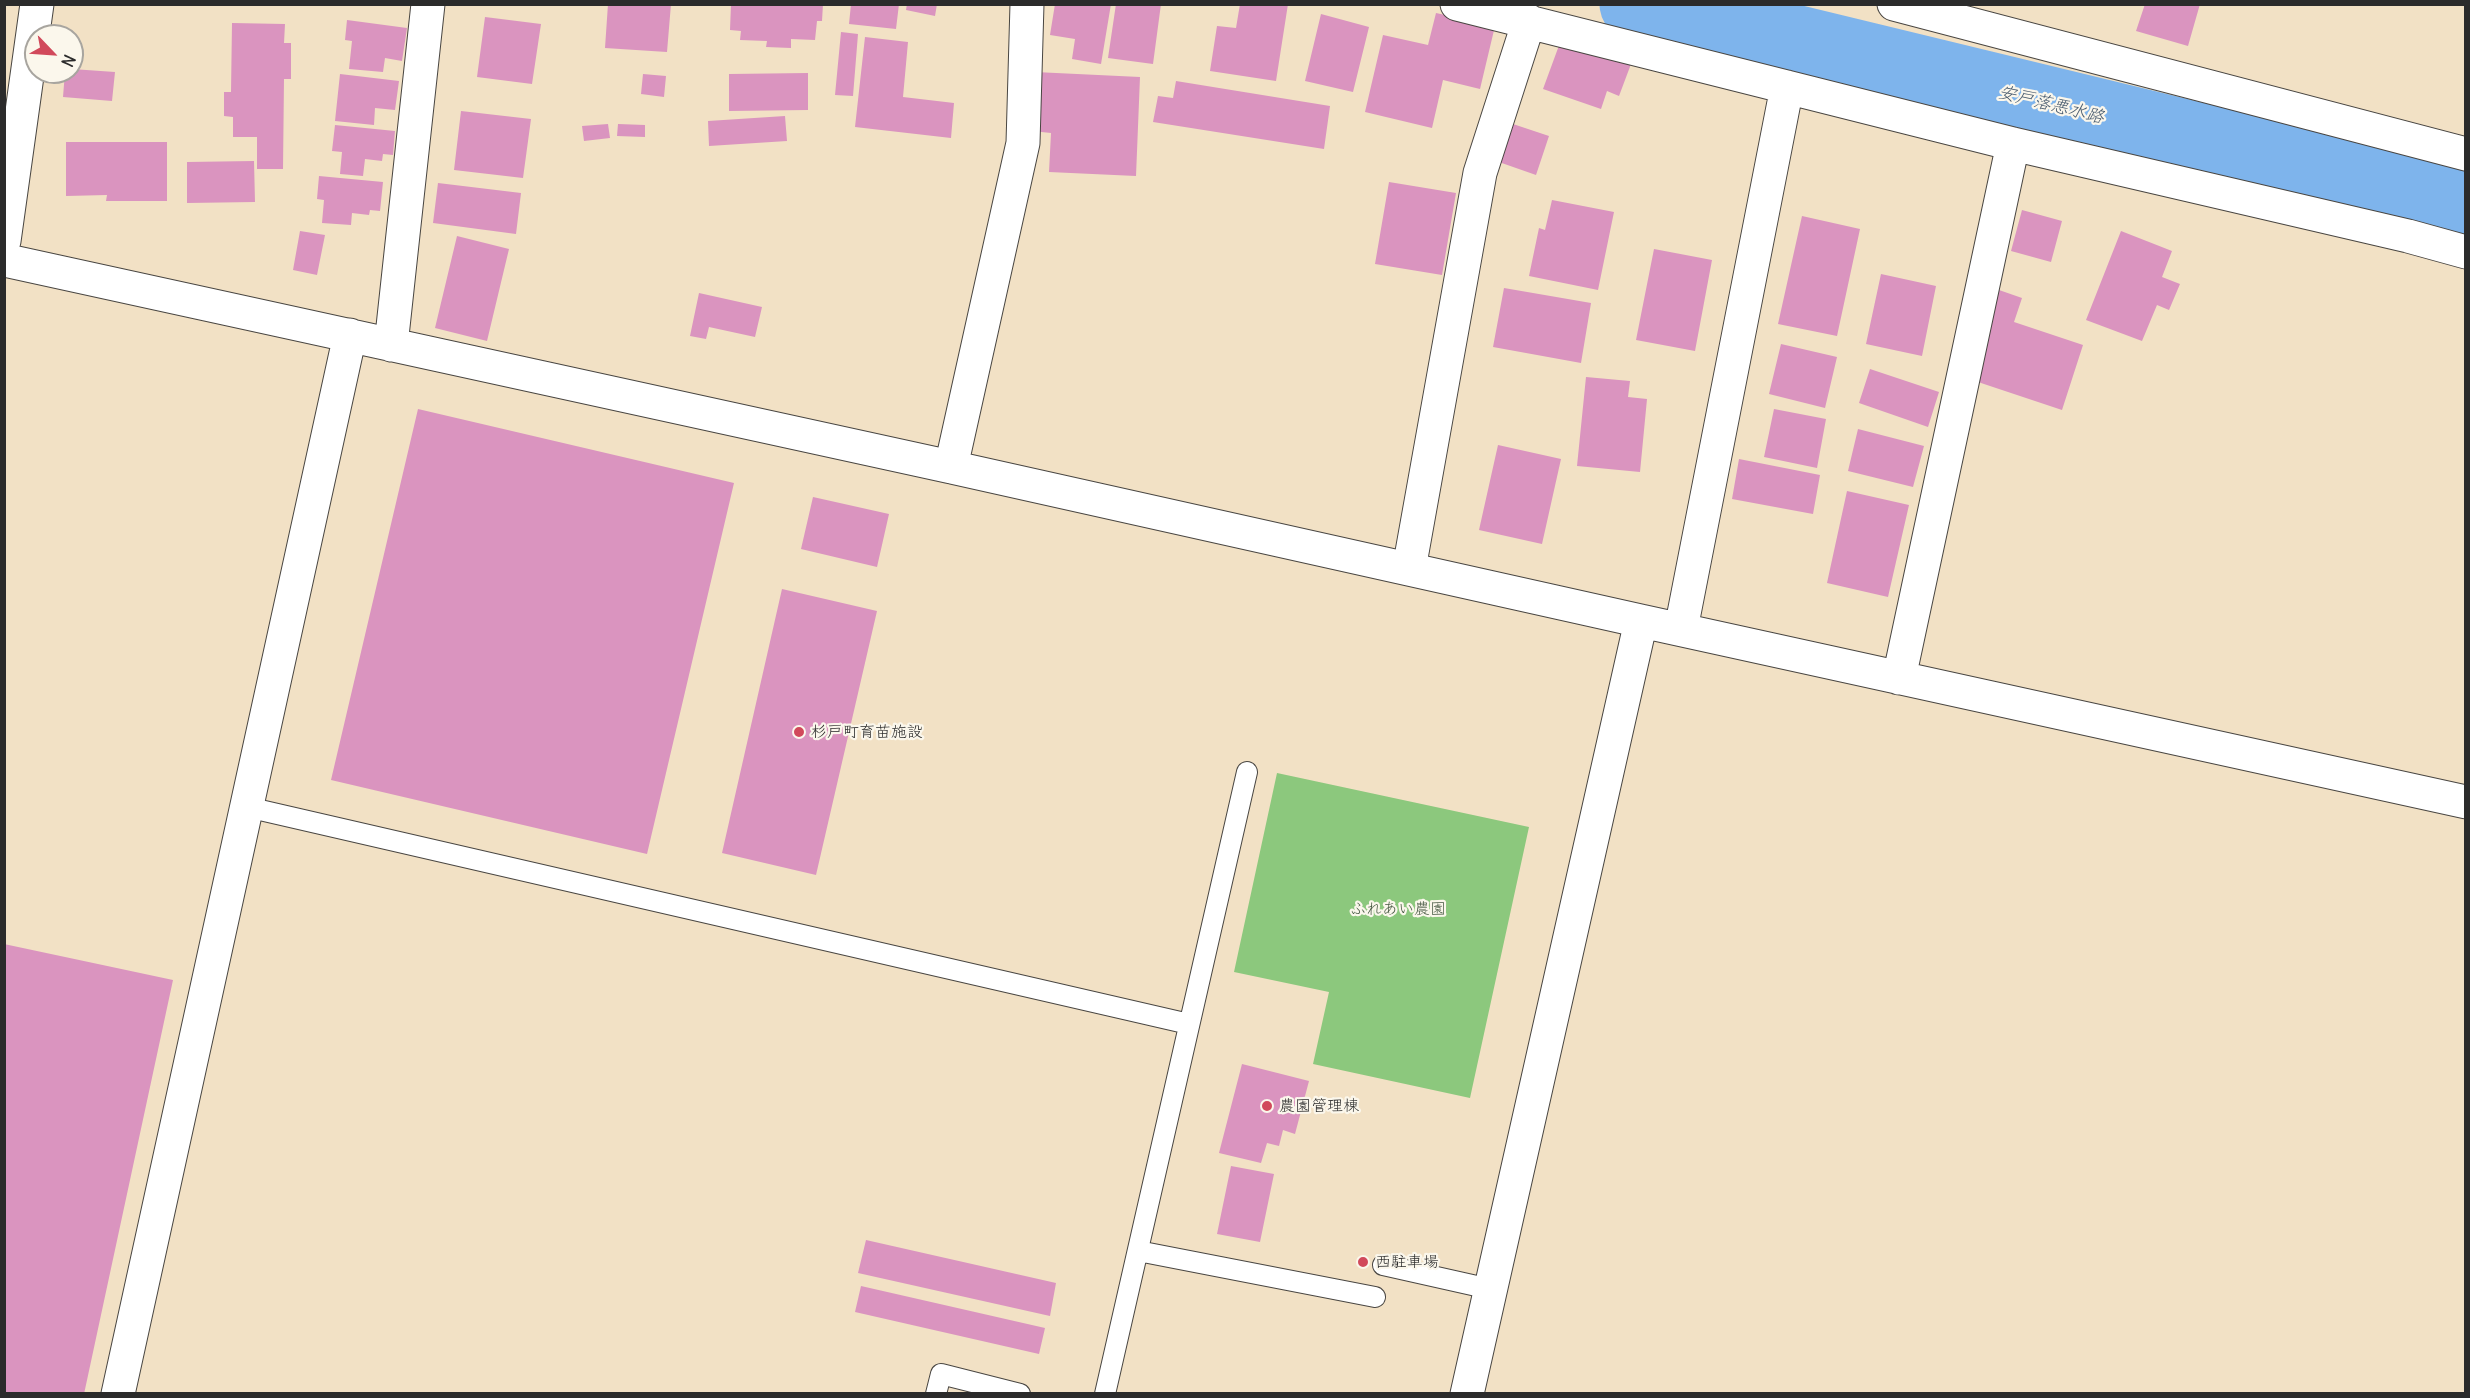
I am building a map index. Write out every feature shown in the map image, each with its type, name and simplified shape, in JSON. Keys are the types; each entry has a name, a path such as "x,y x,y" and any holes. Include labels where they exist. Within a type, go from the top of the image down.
{"street":[{"path":"4,241 37,4"},
{"path":"391,345 428,4"},
{"path":"951,467 1023,143 1028,4"},
{"path":"1457,4 2013,144 2466,252"},
{"path":"1894,4 1977,15 2466,154"},
{"path":"1409,569 1479,173 1529,21"},
{"path":"1681,629 1787,87"},
{"path":"1899,678 2013,144"},
{"path":"4,261 951,467 2466,802"},
{"path":"118,1394 350,336"},
{"path":"1467,1394 1641,621"}],"lane":[{"path":"1105,1394 1247,772"},
{"path":"247,807 1189,1024"},
{"path":"1138,1251 1375,1297"},
{"path":"1383,1265 1491,1289"},
{"path":"936,1394 941,1374 1020,1394"}],"green space":[{"name":"ふれあい農園","path":"1277,773 1529,827 1470,1098 1313,1064 1329,992 1234,972"}],"building":[{"path":"608,4 671,4 667,52 605,48"},
{"path":"731,4 823,4 822,21 817,21 815,40 791,39 791,48 766,47 767,41 740,40 741,31 730,30"},
{"path":"851,4 899,4 896,29 849,24"},
{"path":"907,4 937,4 935,16 906,10"},
{"path":"1055,4 1111,4 1101,64 1072,59 1075,39 1050,35"},
{"path":"1116,4 1161,4 1153,64 1108,58"},
{"path":"1240,4 1288,4 1276,81 1210,71 1217,26 1236,28"},
{"path":"2145,4 2200,4 2188,46 2136,31"},
{"path":"1436,13 1495,26 1480,89 1443,80 1432,128 1365,112 1383,35 1428,45"},
{"path":"1321,14 1369,27 1353,92 1305,81"},
{"path":"485,17 541,24 532,84 477,77"},
{"path":"347,20 407,28 402,61 385,58 383,72 349,69 352,41 345,40"},
{"path":"232,23 285,24 284,43 291,43 291,79 284,79 283,169 257,169 257,137 233,137 233,117 224,116 224,92 231,92"},
{"path":"841,32 858,34 853,96 835,95"},
{"path":"865,37 908,42 903,97 954,103 951,138 855,127"},
{"path":"1561,40 1631,64 1619,96 1607,91 1601,109 1543,89"},
{"path":"84,70 115,72 112,101 63,97 64,84 84,84"},
{"path":"1035,72 1140,77 1136,176 1049,172 1051,133 1032,131"},
{"path":"808,73 808,110 729,111 729,74"},
{"path":"340,74 399,81 395,110 375,108 374,125 335,121"},
{"path":"643,74 666,76 664,97 641,94"},
{"path":"1176,81 1330,106 1324,149 1153,122 1158,96 1173,98"},
{"path":"461,111 531,119 523,178 454,170"},
{"path":"785,116 787,141 709,146 708,121"},
{"path":"1510,123 1549,136 1536,175 1496,161"},
{"path":"608,124 610,138 584,141 582,126"},
{"path":"618,124 645,125 645,137 617,136"},
{"path":"335,125 395,131 393,155 383,154 382,161 365,159 363,176 340,174 342,152 332,151"},
{"path":"66,142 167,142 167,201 106,201 107,195 66,196"},
{"path":"254,161 255,202 187,203 187,162"},
{"path":"319,176 383,182 380,211 370,210 369,215 352,213 351,225 322,223 324,200 317,199"},
{"path":"1389,182 1456,193 1442,275 1375,264"},
{"path":"438,183 521,193 516,234 433,223"},
{"path":"1552,200 1614,212 1598,290 1529,276 1539,228 1545,230"},
{"path":"2022,210 2062,221 2051,262 2011,251"},
{"path":"1802,216 1860,229 1837,336 1778,324"},
{"path":"300,231 325,235 317,275 293,270"},
{"path":"2121,231 2172,251 2162,277 2180,284 2169,310 2157,305 2142,341 2086,320"},
{"path":"457,236 509,249 487,341 435,328"},
{"path":"1654,249 1712,260 1695,351 1636,340"},
{"path":"1881,274 1936,286 1922,356 1866,344"},
{"path":"1504,288 1591,303 1581,363 1493,347"},
{"path":"1999,290 2022,298 2014,322 2083,345 2062,410 1969,379"},
{"path":"699,293 762,307 755,337 709,327 706,339 690,336"},
{"path":"1781,344 1837,357 1825,408 1769,394"},
{"path":"1870,369 1939,392 1928,427 1859,403"},
{"path":"1586,377 1630,381 1628,397 1647,399 1640,472 1577,466"},
{"path":"418,409 734,483 647,854 331,780"},
{"path":"1774,409 1826,419 1817,468 1764,457"},
{"path":"1858,429 1924,446 1913,487 1848,471"},
{"path":"1498,445 1561,459 1542,544 1479,530"},
{"path":"1739,459 1820,475 1813,514 1732,499"},
{"path":"1847,491 1909,505 1888,597 1827,583"},
{"path":"813,497 889,514 877,567 801,549"},
{"name":"杉戸町育苗施設","path":"782,589 877,611 816,875 722,853"},
{"path":"4,944 173,980 84,1394 4,1394"},
{"name":"農園管理棟","path":"1242,1064 1309,1081 1295,1134 1283,1130 1279,1146 1267,1143 1261,1163 1219,1153"},
{"path":"1231,1166 1274,1174 1260,1242 1217,1234"},
{"path":"866,1240 1056,1283 1050,1316 858,1273"},
{"path":"861,1286 1045,1328 1039,1354 855,1312"}],"waterway":[{"name":"安戸落悪水路","path":"1637,4 2466,205"}],"place":[{"name":"杉戸町育苗施設","path":"799,732"},
{"name":"農園管理棟","path":"1267,1106"},
{"name":"西駐車場","path":"1363,1262"}]}
